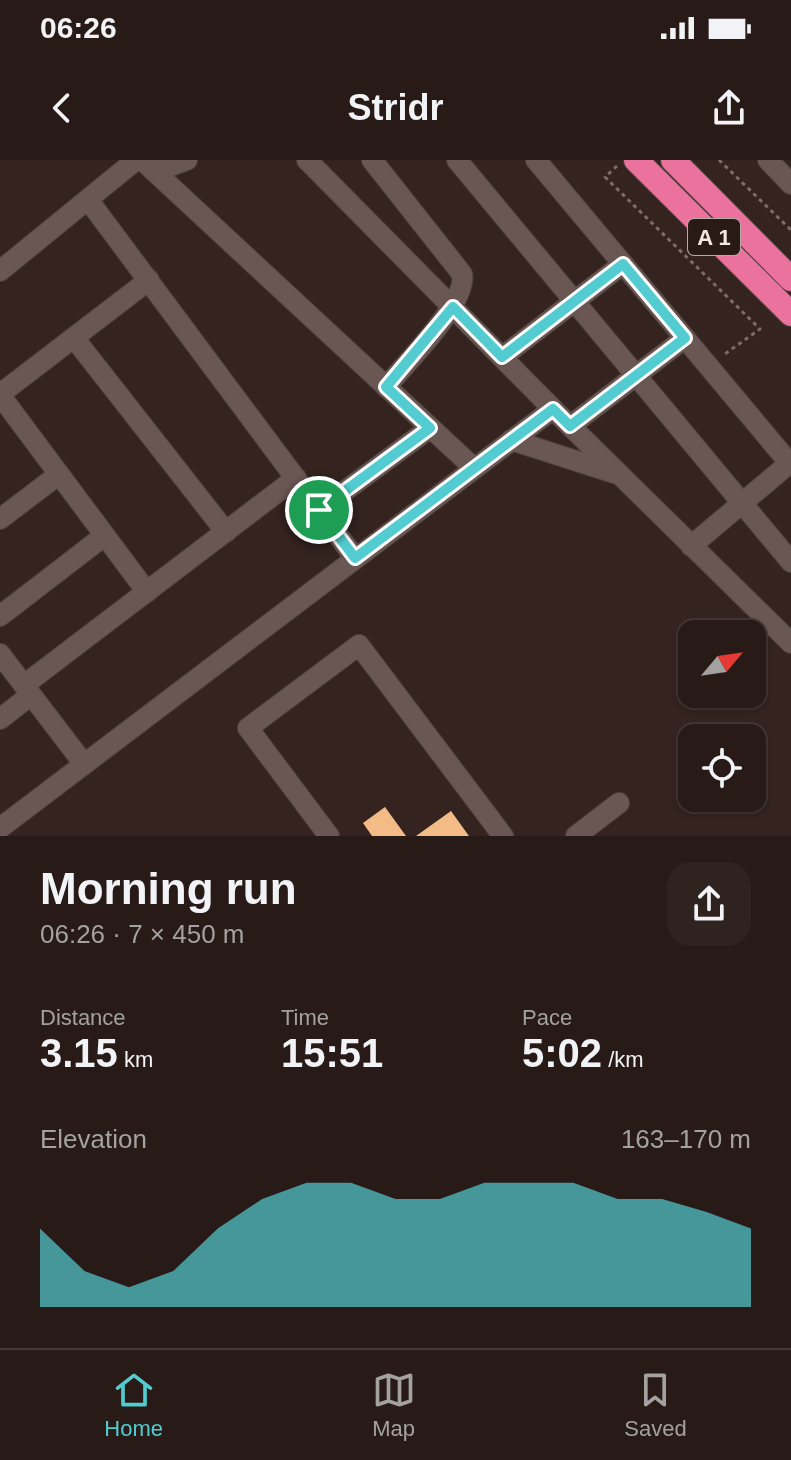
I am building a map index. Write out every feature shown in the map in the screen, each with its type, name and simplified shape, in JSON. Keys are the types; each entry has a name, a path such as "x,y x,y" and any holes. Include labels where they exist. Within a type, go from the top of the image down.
{"highway":[{"name":"A 1","path":"636,160 791,314"},
{"name":"A 1","path":"673,160 791,279"}],"street":[{"path":"0,271 89,201 145,164 187,160"},
{"path":"307,160 618,474 791,643"},
{"path":"372,160 462,274 464,282 453,307 386,387"},
{"path":"457,160 791,562"},
{"path":"536,160 790,464 691,546"},
{"path":"768,160 791,184"},
{"path":"145,164 474,468"},
{"path":"89,201 355,558"},
{"path":"502,357 623,264"},
{"path":"147,592 0,394 149,280"},
{"path":"74,338 226,532"},
{"path":"570,426 685,338"},
{"path":"0,828 553,409"},
{"path":"319,510 430,428"},
{"path":"511,440 618,474"},
{"path":"0,519 58,475"},
{"path":"0,719 28,690 147,592 296,478"},
{"path":"0,616 104,536"},
{"path":"329,836 248,728 359,645 503,836"},
{"path":"0,654 84,764"},
{"path":"576,836 619,803"}],"path":[{"path":"622,160 605,177 760,329 707,365"},
{"path":"719,160 791,230"}],"building":[{"path":"385,807 406,836 372,836 363,823"},
{"path":"451,811 469,836 416,836"}],"route":[{"path":"623,264 685,338 570,426 553,409 355,558 319,510 430,428 386,387 453,307 502,357 623,264"}]}
